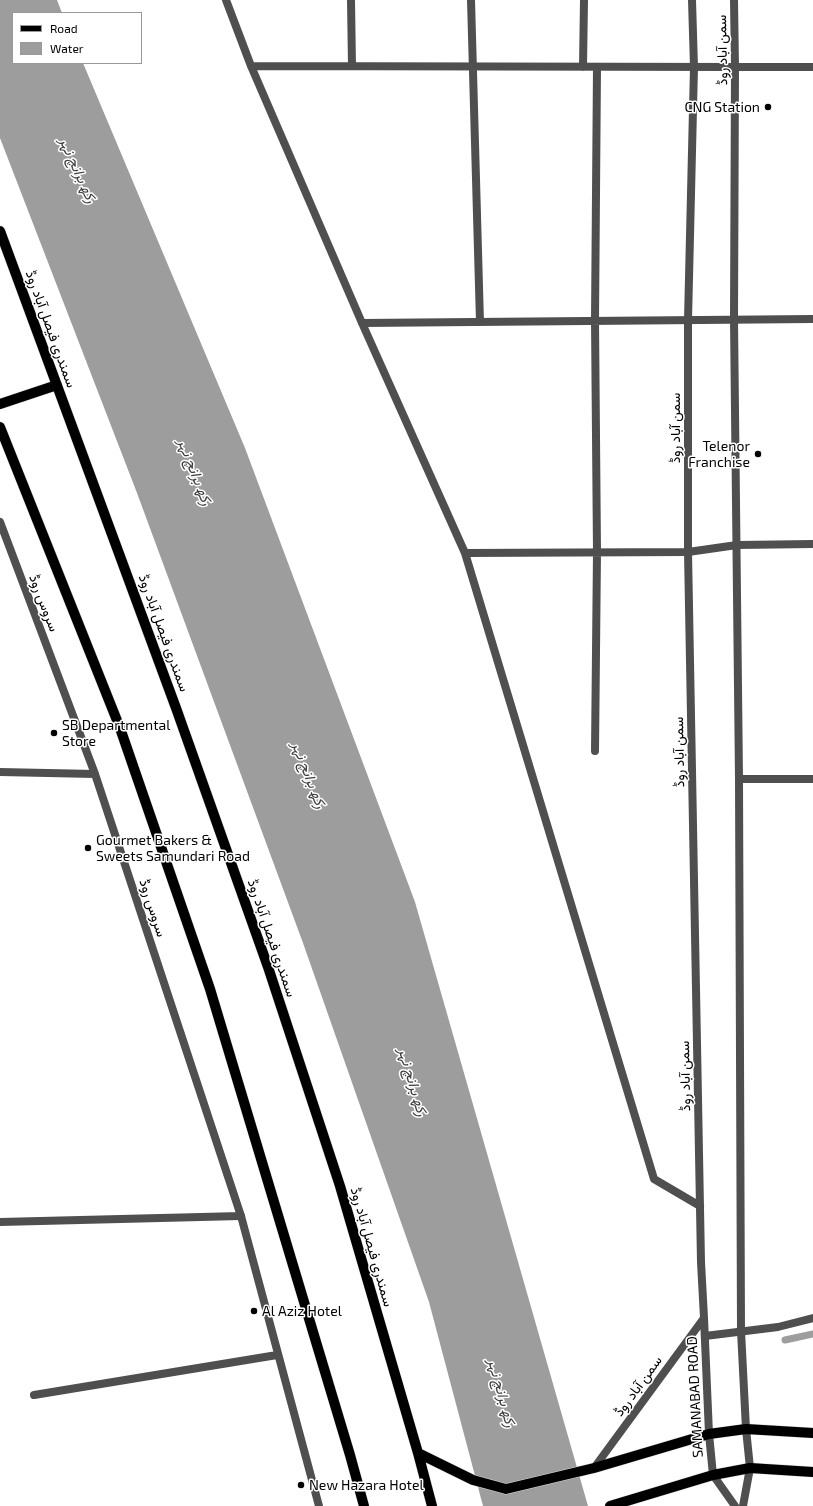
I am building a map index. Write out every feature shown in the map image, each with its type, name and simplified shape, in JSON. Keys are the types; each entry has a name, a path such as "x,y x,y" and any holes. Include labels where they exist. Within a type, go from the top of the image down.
{"main road":[{"name":"سمندری فیصل آباد روڈ","path":"0,231 176,708 268,967 340,1186 432,1506"},
{"path":"0,404 57,385"},
{"path":"0,427 120,728 210,989 364,1506"},
{"path":"418,1453 473,1480 506,1489 594,1468 709,1434 746,1429 813,1433"},
{"path":"610,1506 713,1475 750,1468 813,1472"}],"street":[{"path":"226,0 251,66 362,323 465,553 654,1179 700,1206"},
{"path":"351,0 352,66"},
{"path":"471,0 480,322"},
{"path":"583,67 584,0"},
{"name":"سمن آباد روڈ","path":"594,1468 704,1318 700,1206 688,552 688,320 694,67 692,0"},
{"name":"سمن آباد روڈ","path":"734,0 734,319 739,779 741,1331 746,1429 750,1468 744,1506"},
{"path":"251,66 813,67"},
{"path":"595,751 597,552 595,320 596,67"},
{"path":"362,323 813,318"},
{"name":"سروس روڈ","path":"0,522 96,774 241,1216 277,1355 319,1506"},
{"path":"465,553 688,552 737,546 813,544"},
{"path":"0,772 96,774"},
{"path":"739,779 813,779"},
{"path":"0,1222 241,1216"},
{"name":"SAMANABAD ROAD","path":"704,1318 709,1434 713,1475"},
{"path":"705,1336 778,1327 813,1318"},
{"path":"34,1396 277,1355"},
{"path":"713,1475 735,1506"}],"water":[{"name":"رکھ برانچ نہر","path":"0,0 57,0 62,12 12,12 12,64 83,64 245,448 415,902 588,1506 483,1506 429,1302 303,943 137,493 0,138"}],"waterway":[{"path":"785,1340 813,1334"}],"place":[{"name":"CNG Station","path":"768,107"},
{"name":"Telenor Franchise","path":"758,454"},
{"name":"SB Departmental Store","path":"54,733"},
{"name":"Gourmet Bakers & Sweets Samundari Road","path":"88,848"},
{"name":"Al Aziz Hotel","path":"254,1311"},
{"name":"New Hazara Hotel","path":"301,1485"}]}
